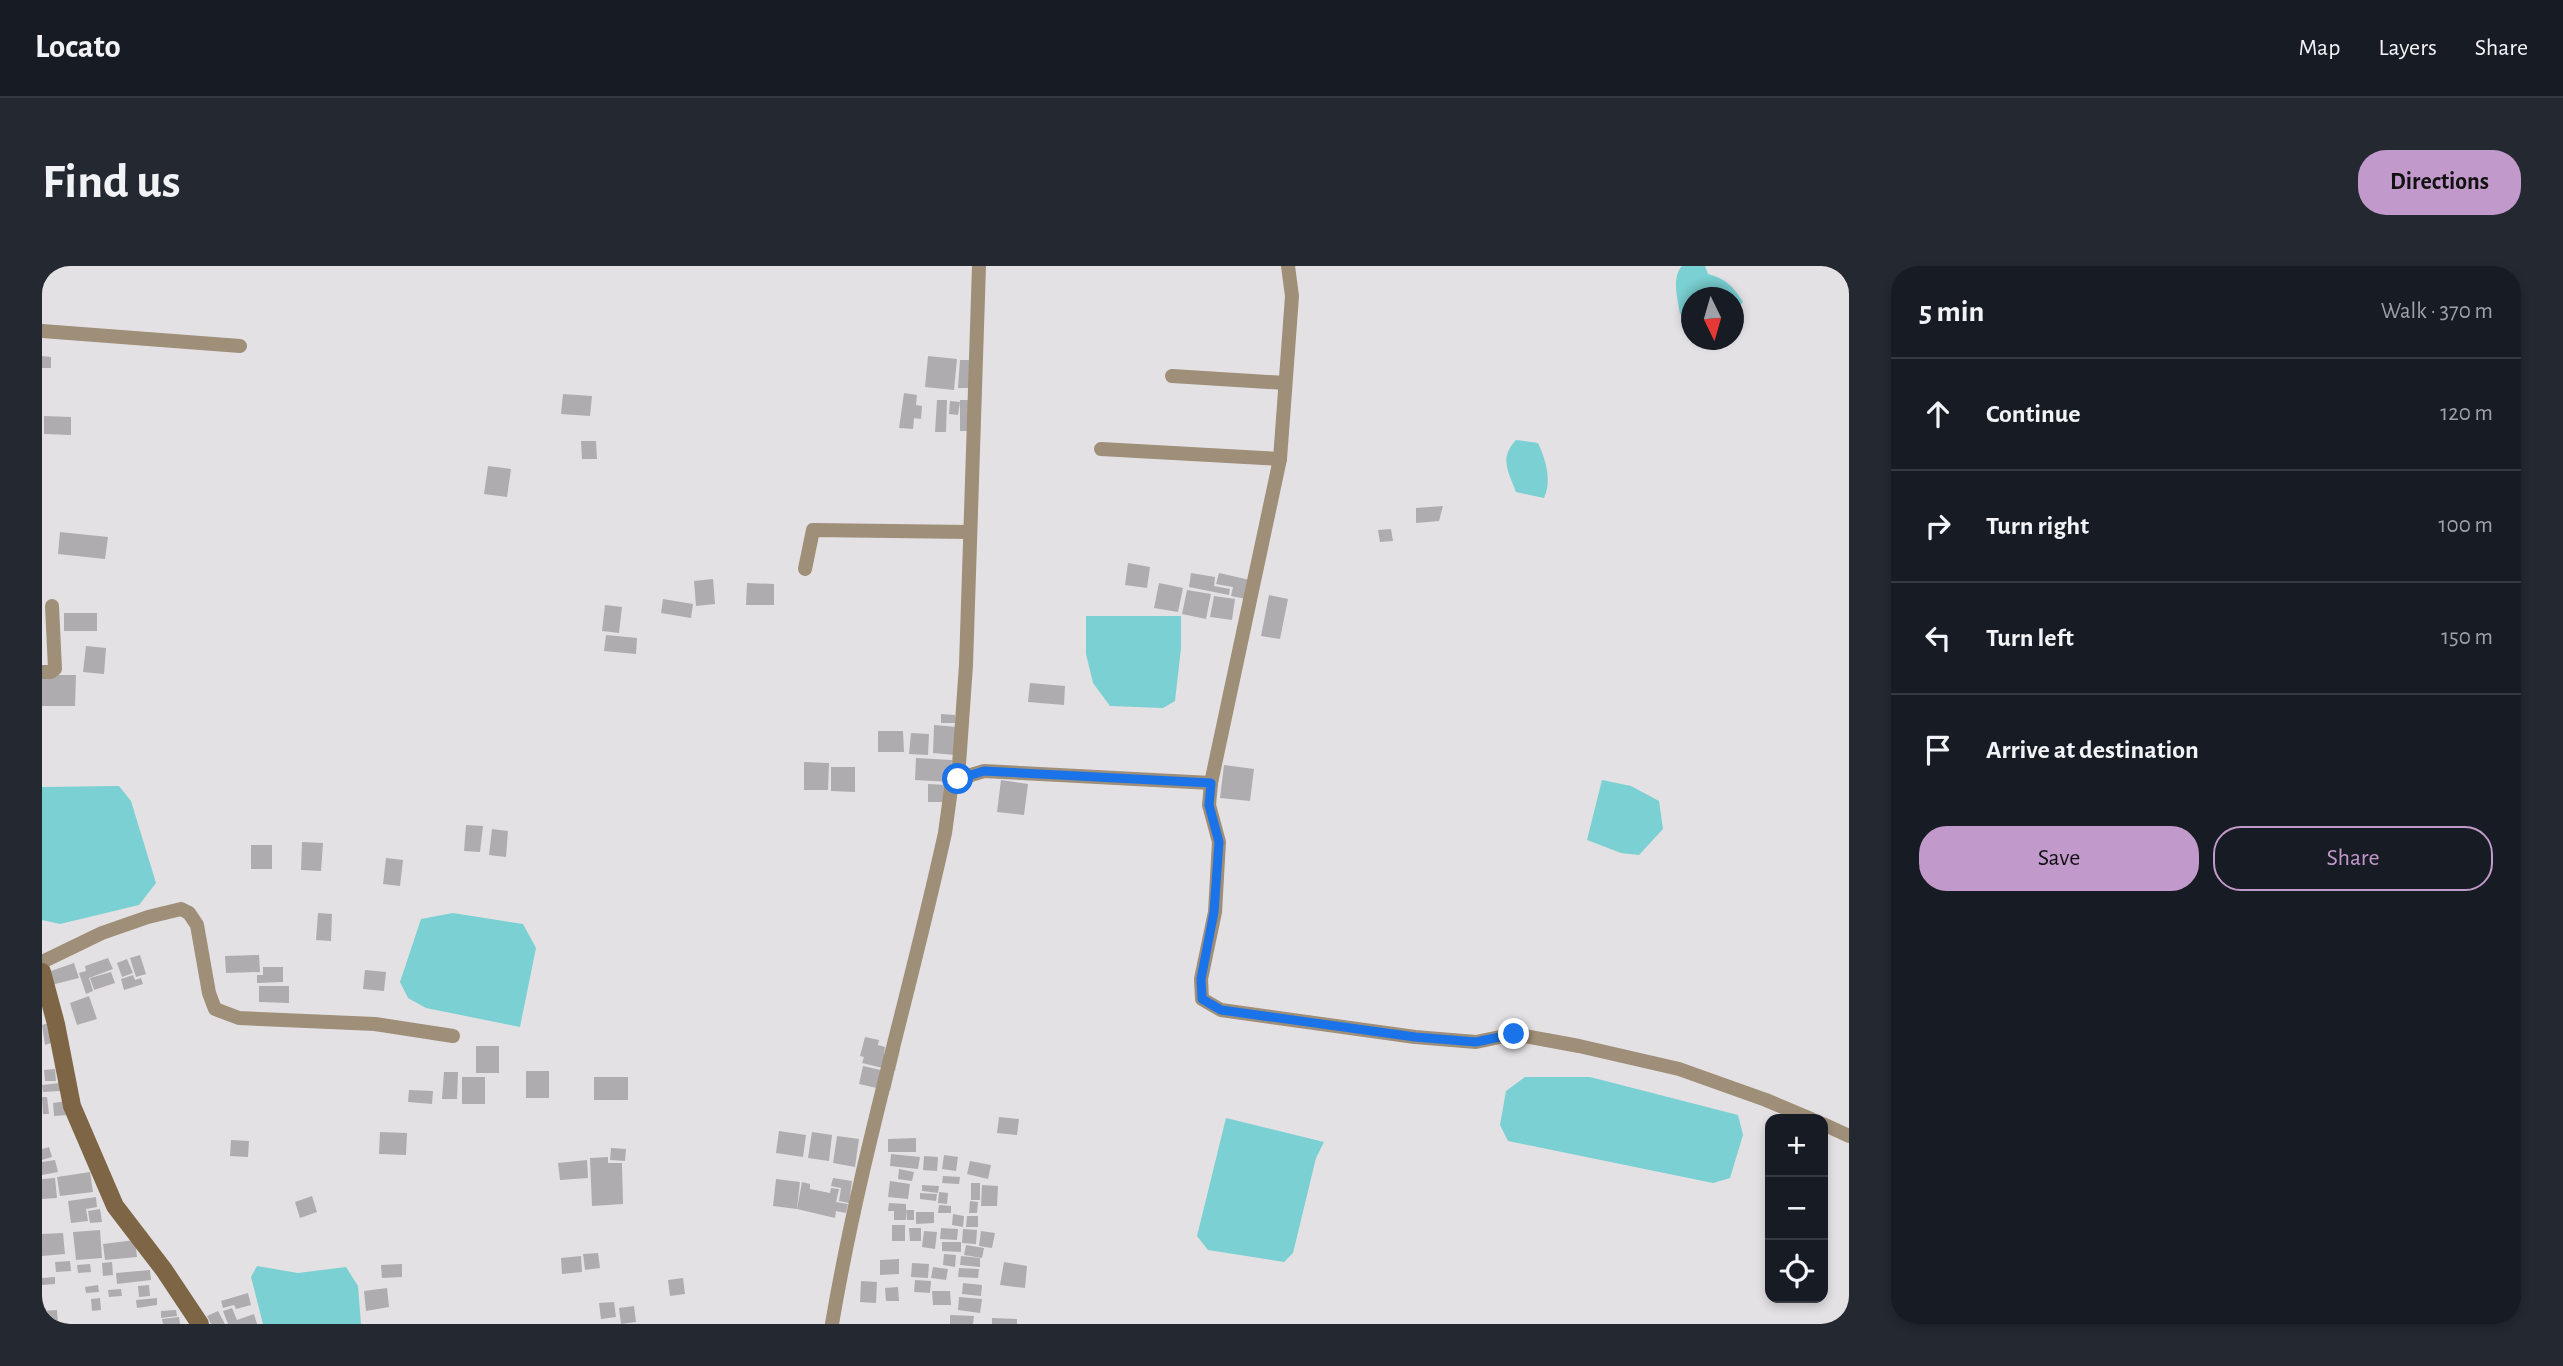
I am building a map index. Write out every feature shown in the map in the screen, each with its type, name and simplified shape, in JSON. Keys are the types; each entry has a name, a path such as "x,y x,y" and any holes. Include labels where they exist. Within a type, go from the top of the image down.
{"street":[{"path":"832,1324 877,1109 943,844 951,789 958,779 966,665 979,266"},
{"path":"1288,266 1292,296 1280,459 1211,783 1209,805 1219,842 1214,912 1201,979 1202,999 1221,1010 1415,1037 1476,1042 1514,1034 1579,1045 1679,1069 1799,1114"},
{"path":"42,331 240,346"},
{"path":"1172,376 1285,383"},
{"path":"1101,449 1280,459"},
{"path":"805,569 813,530 969,532"},
{"path":"42,672 51,672 55,668 52,606"},
{"path":"958,779 984,771 1211,783"},
{"path":"42,962 102,933 181,909 190,913 197,925 209,993 215,1009 239,1018 375,1024 453,1036"},
{"path":"42,972 56,1024 72,1106 115,1206 164,1270 200,1324"},
{"path":"1828,1127 1849,1136"}],"water":[{"path":"1682,266 1705,266 1708,274 1720,278 1731,287 1681,287 1681,314 1676,283"},
{"path":"1516,440 1538,443 1547,470 1548,485 1544,498 1516,492 1506,459"},
{"path":"1086,616 1181,616 1181,648 1175,701 1163,708 1110,706 1093,683 1086,654"},
{"path":"1602,780 1631,786 1659,801 1663,829 1639,855 1621,853 1587,840"},
{"path":"119,786 131,801 156,883 139,905 60,924 42,920 42,787"},
{"path":"453,913 523,924 536,948 520,1027 426,1008 408,998 400,982 421,919"},
{"path":"1525,1077 1590,1077 1738,1115 1743,1135 1730,1178 1713,1183 1508,1141 1500,1125 1506,1091"},
{"path":"1226,1118 1324,1142 1316,1158 1293,1253 1284,1262 1208,1250 1197,1236"},
{"path":"257,1266 298,1273 346,1267 358,1286 361,1324 263,1324 251,1277"}],"building":[{"path":"42,356 51,357 51,368 42,368"},
{"path":"928,356 957,359 954,390 925,387"},
{"path":"960,360 975,360 973,388 958,388"},
{"path":"904,393 917,395 916,405 922,406 921,419 914,418 913,429 899,428"},
{"path":"563,394 592,396 590,416 561,414"},
{"path":"937,400 947,400 946,432 935,432"},
{"path":"960,400 971,400 971,431 960,431"},
{"path":"950,401 960,402 958,415 949,414"},
{"path":"44,416 71,417 71,435 44,434"},
{"path":"581,441 596,441 597,459 582,459"},
{"path":"488,466 511,469 507,497 484,494"},
{"path":"1443,506 1439,521 1416,523 1416,508"},
{"path":"1391,529 1393,541 1380,542 1378,530"},
{"path":"60,532 108,537 105,559 58,554"},
{"path":"1128,563 1150,567 1147,588 1125,585"},
{"path":"1191,573 1215,577 1214,586 1230,589 1229,595 1189,587"},
{"path":"1219,573 1250,580 1246,599 1231,596 1233,587 1216,584"},
{"path":"713,579 715,604 696,606 694,581"},
{"path":"747,583 774,584 774,605 746,605"},
{"path":"1159,583 1183,588 1178,612 1154,608"},
{"path":"1187,590 1211,594 1206,619 1182,614"},
{"path":"1269,595 1288,599 1280,639 1261,636"},
{"path":"1214,596 1235,599 1232,620 1210,617"},
{"path":"663,599 693,604 691,618 661,613"},
{"path":"605,605 622,607 619,633 602,631"},
{"path":"64,613 97,613 97,631 64,631"},
{"path":"606,635 637,638 636,654 604,651"},
{"path":"86,646 106,648 104,674 83,672"},
{"path":"42,675 76,675 75,706 42,706"},
{"path":"1030,683 1065,686 1064,705 1028,702"},
{"path":"941,714 955,715 955,723 941,723"},
{"path":"934,725 957,727 955,755 933,753"},
{"path":"878,731 903,731 904,752 878,752"},
{"path":"911,733 929,734 928,755 909,754"},
{"path":"916,758 952,760 951,782 915,780"},
{"path":"804,762 829,763 828,790 804,790"},
{"path":"1224,765 1254,769 1250,801 1220,798"},
{"path":"831,767 855,767 855,792 831,791"},
{"path":"1001,780 1028,784 1024,815 997,812"},
{"path":"928,784 947,785 947,802 928,802"},
{"path":"466,825 483,826 480,852 464,851"},
{"path":"492,829 508,831 506,857 489,855"},
{"path":"302,842 323,843 321,871 301,870"},
{"path":"251,845 272,845 272,869 251,869"},
{"path":"386,858 403,860 400,886 383,884"},
{"path":"318,913 332,914 331,941 316,940"},
{"path":"140,955 146,974 136,977 130,958"},
{"path":"259,955 260,972 226,973 225,956"},
{"path":"108,958 113,969 89,978 93,991 86,994 79,973 86,971 85,966"},
{"path":"127,959 133,973 122,977 117,963"},
{"path":"74,963 79,978 51,985 48,972"},
{"path":"263,967 283,967 283,982 257,983 257,975 263,975"},
{"path":"365,970 386,972 384,991 363,989"},
{"path":"111,972 115,983 94,990 90,978"},
{"path":"133,975 135,980 141,978 143,984 124,990 121,979"},
{"path":"259,986 289,986 289,1003 259,1002"},
{"path":"89,996 97,1019 77,1025 70,1003"},
{"path":"52,1022 57,1041 45,1045 42,1025"},
{"path":"865,1037 879,1040 878,1045 885,1047 884,1054 887,1046 900,1049 895,1071 862,1063 864,1057 860,1056"},
{"path":"476,1046 499,1046 499,1073 476,1073"},
{"path":"863,1066 894,1073 890,1091 859,1084"},
{"path":"55,1069 56,1081 45,1081 44,1070"},
{"path":"526,1071 549,1071 549,1098 526,1098"},
{"path":"444,1072 458,1072 457,1099 442,1099"},
{"path":"462,1077 485,1077 485,1104 462,1104"},
{"path":"594,1077 628,1077 628,1100 594,1100"},
{"path":"60,1083 61,1091 43,1092 42,1085"},
{"path":"409,1090 433,1091 432,1104 408,1102"},
{"path":"42,1097 47,1097 49,1114 43,1114"},
{"path":"67,1101 69,1115 54,1116 53,1103"},
{"path":"999,1117 1019,1119 1017,1135 997,1133"},
{"path":"779,1131 806,1135 803,1157 776,1153"},
{"path":"380,1132 407,1133 406,1155 379,1154"},
{"path":"812,1132 832,1135 829,1161 808,1158"},
{"path":"837,1136 859,1139 855,1167 833,1163"},
{"path":"916,1138 916,1152 888,1152 888,1139"},
{"path":"231,1140 249,1141 248,1157 230,1156"},
{"path":"49,1147 52,1157 42,1160 42,1149"},
{"path":"611,1148 626,1149 625,1161 610,1160"},
{"path":"891,1154 920,1157 918,1169 890,1166"},
{"path":"944,1155 958,1157 956,1171 942,1169"},
{"path":"924,1156 938,1157 937,1171 923,1170"},
{"path":"608,1157 608,1163 622,1163 623,1204 592,1206 590,1158"},
{"path":"55,1160 58,1172 42,1175 42,1162"},
{"path":"587,1160 588,1178 560,1180 558,1163"},
{"path":"970,1161 991,1165 988,1179 967,1174"},
{"path":"899,1169 914,1172 912,1181 898,1179"},
{"path":"90,1172 93,1192 60,1196 57,1177"},
{"path":"943,1176 960,1177 959,1184 942,1183"},
{"path":"55,1178 57,1198 42,1199 42,1179"},
{"path":"833,1178 852,1181 849,1203 839,1201 841,1188 831,1186"},
{"path":"776,1179 800,1182 797,1209 773,1206"},
{"path":"890,1181 910,1184 908,1199 888,1197"},
{"path":"802,1182 810,1184 810,1189 830,1193 831,1188 839,1189 836,1202 848,1204 846,1213 836,1211 835,1218 797,1209"},
{"path":"971,1183 980,1183 980,1200 971,1200"},
{"path":"922,1185 939,1186 938,1193 922,1191"},
{"path":"982,1185 998,1186 997,1206 981,1206"},
{"path":"939,1192 948,1193 947,1204 938,1203"},
{"path":"920,1193 937,1194 936,1201 920,1199"},
{"path":"312,1196 317,1212 300,1218 295,1202"},
{"path":"96,1197 97,1207 86,1209 88,1221 71,1223 68,1201"},
{"path":"970,1201 978,1202 977,1213 969,1213"},
{"path":"889,1203 906,1204 906,1220 894,1220 894,1211 888,1211"},
{"path":"939,1205 951,1206 951,1213 938,1213"},
{"path":"100,1209 102,1222 90,1223 88,1211"},
{"path":"906,1210 914,1210 914,1220 907,1220"},
{"path":"916,1212 934,1212 934,1223 916,1224"},
{"path":"953,1214 964,1216 963,1227 952,1225"},
{"path":"967,1216 978,1216 978,1227 966,1227"},
{"path":"892,1225 905,1225 905,1241 892,1241"},
{"path":"909,1228 921,1228 921,1241 910,1241"},
{"path":"941,1228 958,1229 957,1240 940,1239"},
{"path":"963,1229 977,1230 976,1244 962,1243"},
{"path":"100,1230 102,1258 76,1260 73,1232"},
{"path":"924,1231 937,1232 935,1249 922,1247"},
{"path":"981,1231 995,1233 992,1248 979,1246"},
{"path":"63,1233 65,1254 42,1256 42,1234"},
{"path":"135,1240 137,1257 105,1260 103,1244"},
{"path":"942,1242 961,1242 961,1252 942,1251"},
{"path":"966,1245 984,1248 982,1258 964,1255"},
{"path":"598,1253 600,1268 585,1270 583,1254"},
{"path":"944,1254 956,1255 955,1267 943,1265"},
{"path":"581,1256 582,1272 562,1274 561,1258"},
{"path":"961,1256 980,1258 980,1267 960,1265"},
{"path":"899,1259 899,1274 880,1275 880,1260"},
{"path":"70,1261 71,1271 56,1272 55,1262"},
{"path":"112,1262 113,1275 103,1276 102,1263"},
{"path":"1004,1262 1027,1266 1025,1288 1000,1285"},
{"path":"912,1263 929,1264 928,1278 911,1277"},
{"path":"90,1264 91,1272 78,1273 77,1265"},
{"path":"402,1264 402,1277 382,1278 381,1265"},
{"path":"933,1267 948,1269 946,1280 931,1278"},
{"path":"959,1268 979,1269 978,1278 958,1277"},
{"path":"150,1270 151,1280 117,1284 116,1273"},
{"path":"55,1277 55,1284 42,1285 42,1278"},
{"path":"683,1278 685,1294 670,1296 668,1280"},
{"path":"915,1280 931,1281 930,1293 914,1292"},
{"path":"861,1281 877,1282 876,1303 860,1302"},
{"path":"963,1283 982,1285 981,1296 962,1294"},
{"path":"98,1285 99,1292 86,1293 85,1287"},
{"path":"149,1285 150,1296 139,1297 138,1286"},
{"path":"898,1287 899,1301 886,1301 885,1288"},
{"path":"387,1288 389,1307 366,1311 364,1291"},
{"path":"121,1289 122,1296 109,1297 108,1290"},
{"path":"932,1291 950,1291 951,1305 933,1305"},
{"path":"248,1293 251,1305 236,1309 234,1305 223,1308 221,1301"},
{"path":"959,1297 982,1299 980,1313 958,1310"},
{"path":"100,1298 101,1310 92,1311 91,1299"},
{"path":"157,1298 157,1305 137,1308 136,1300"},
{"path":"614,1302 616,1317 601,1319 599,1303"},
{"path":"634,1306 636,1322 621,1324 619,1308"},
{"path":"232,1308 237,1320 254,1314 257,1324 228,1324 223,1311"},
{"path":"57,1310 58,1324 42,1324 42,1311"},
{"path":"176,1310 177,1316 161,1318 161,1311"},
{"path":"218,1311 225,1324 211,1324 207,1316"},
{"path":"950,1315 974,1316 973,1324 950,1324"},
{"path":"179,1317 180,1324 163,1324 162,1319"},
{"path":"992,1318 1017,1319 1017,1324 992,1324"}],"route":[{"path":"958,779 984,771 1211,783 1209,805 1219,842 1214,912 1201,979 1202,999 1221,1010 1415,1037 1476,1042 1514,1034"}]}
